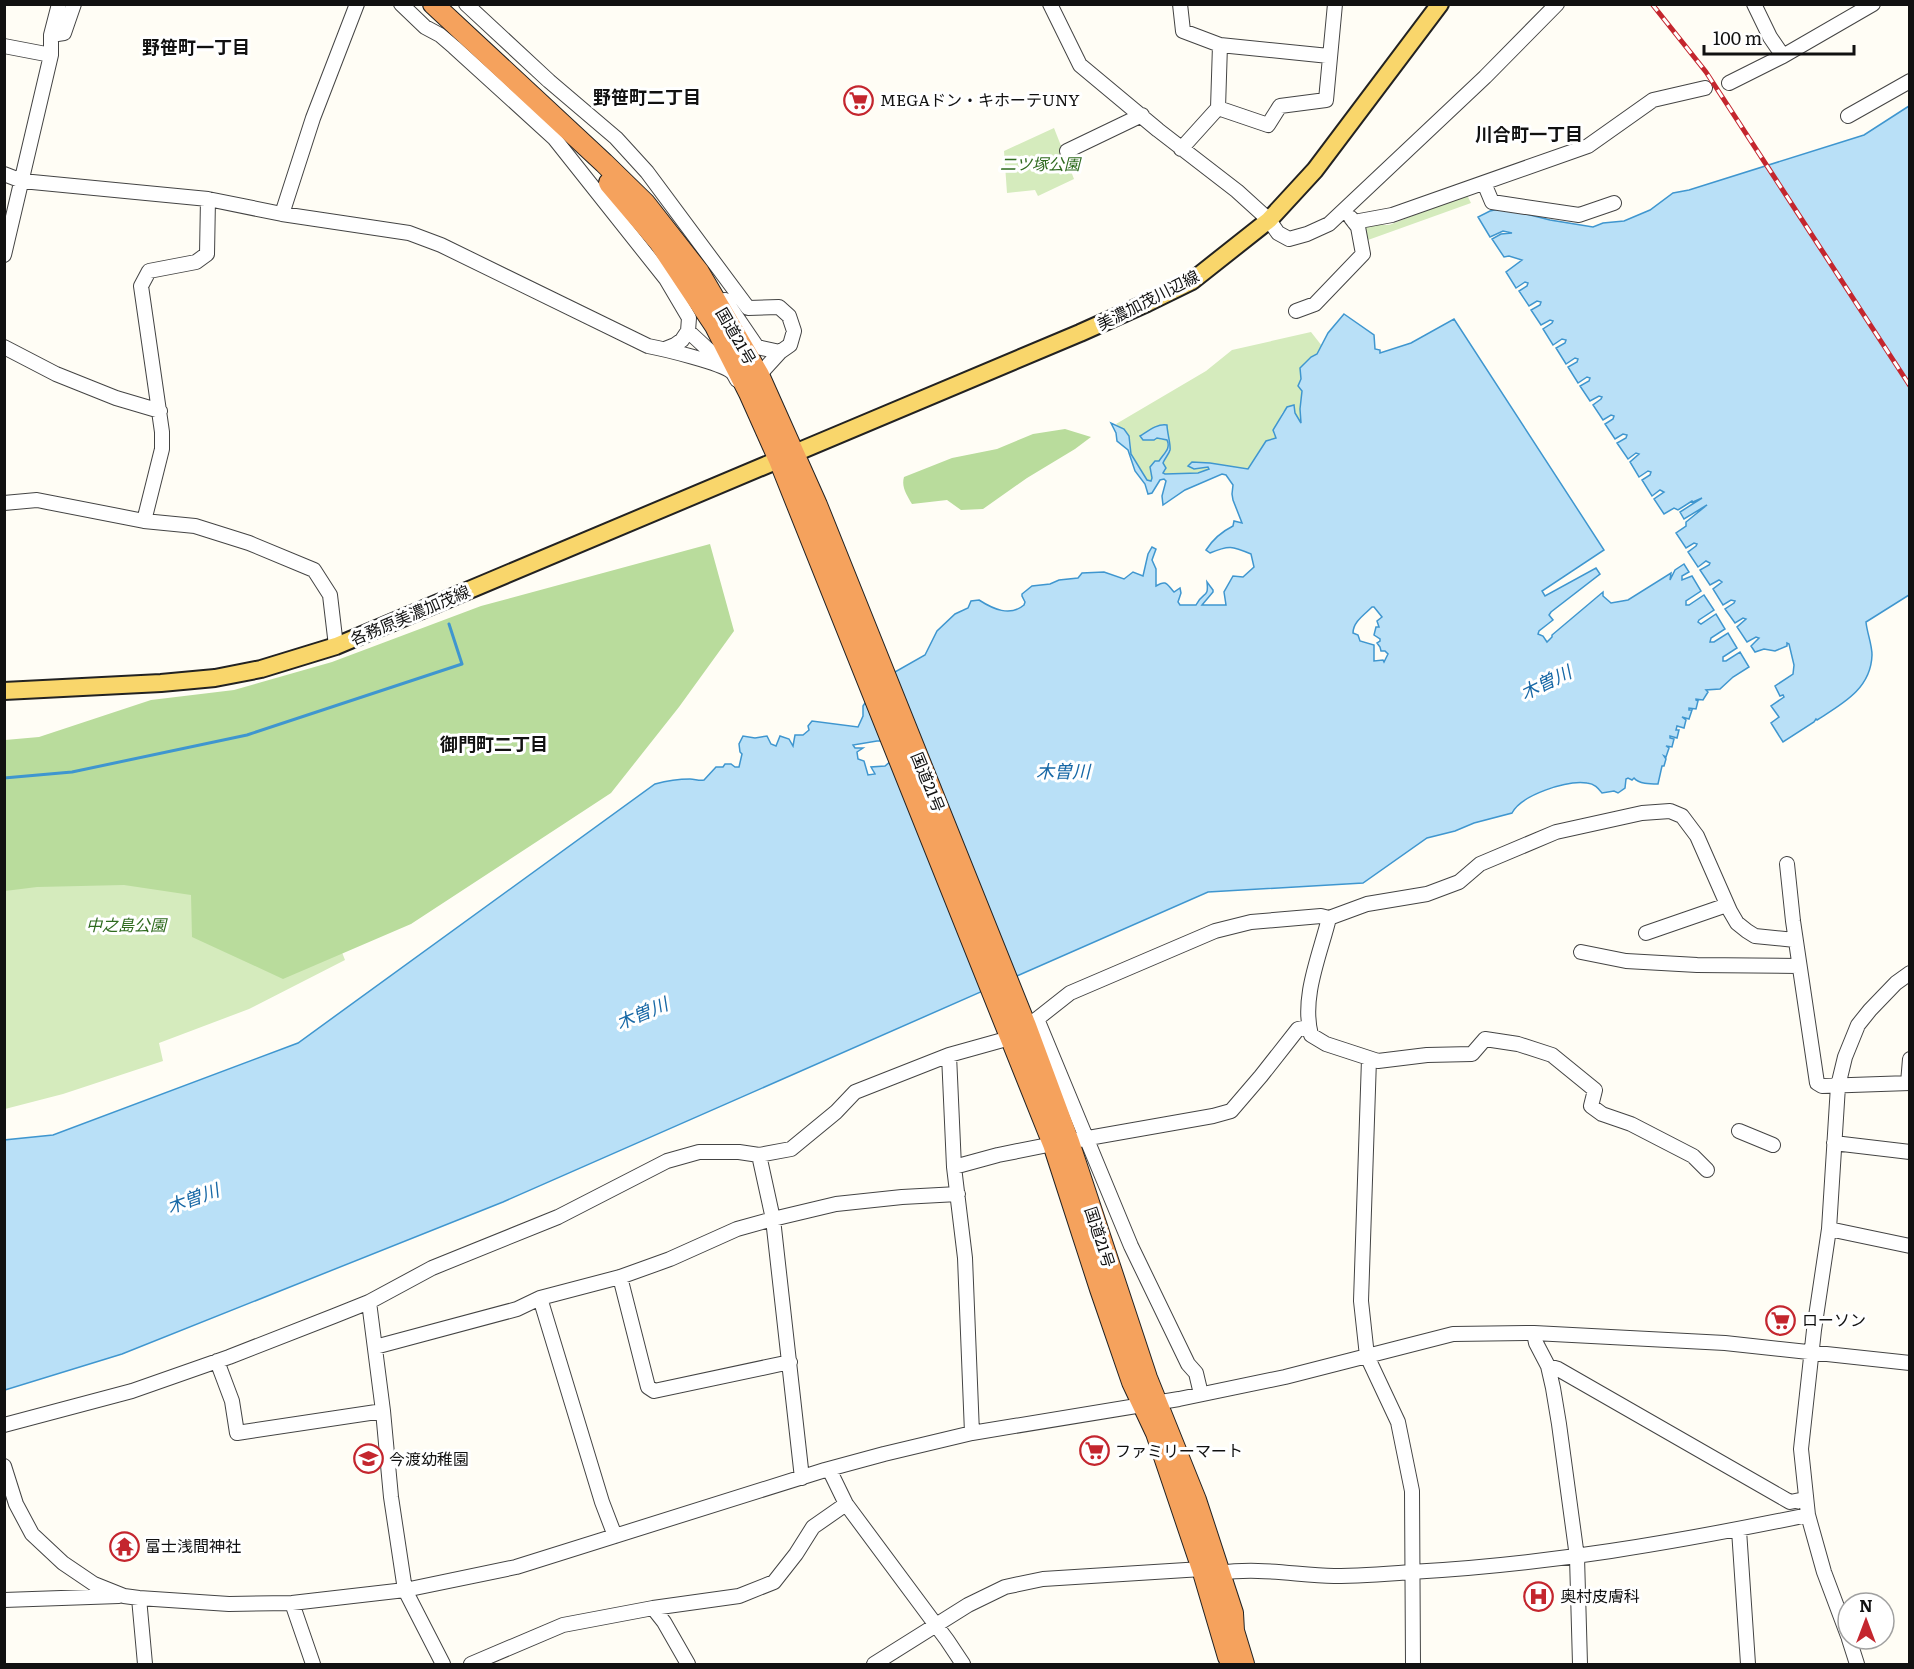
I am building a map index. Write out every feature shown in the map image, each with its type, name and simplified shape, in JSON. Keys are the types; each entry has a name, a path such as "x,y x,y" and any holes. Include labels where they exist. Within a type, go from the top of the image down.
{"highway":[{"name":"国道21号","path":"424,4 588,159 659,242 754,384"},
{"name":"国道21号","path":"433,4 645,203 699,272 754,384 787,457 1022,1019 1069,1141 1100,1289 1132,1382 1150,1403 1156,1433 1211,1571 1233,1613 1234,1631 1244,1665"},
{"name":"国道21号","path":"1022,1019 1010,1038 1069,1141"},
{"name":"国道21号","path":"1211,1571 1230,1665"},
{"path":"1233,1613 1244,1628 1256,1665"}],"main road":[{"name":"美濃加茂川辺線","path":"787,457 1070,338 1192,281 1269,220 1316,170 1440,4"},
{"name":"各務原美濃加茂線","path":"4,691 161,683 215,678 261,669 336,646 787,457"}],"street":[{"path":"4,255 51,55 51,35 61,4"},
{"path":"51,35 64,33 74,4"},
{"path":"282,214 328,75 357,4"},
{"path":"328,75 339,73 364,4"},
{"path":"401,4 425,27 440,35 460,41 554,138 666,279 689,318 688,331 675,345 665,349"},
{"path":"4,174 22,181 208,199 282,214 408,233 441,245 648,346 720,365 732,372 741,386 754,384 780,352 790,345 794,332 789,316 779,308 748,308 647,172 616,138 549,81 466,4"},
{"path":"1050,4 1080,65 1181,149 1237,191 1269,220 1278,233 1289,239 1329,224 1345,211 1485,77 1557,4"},
{"path":"1180,4 1183,31 1220,45 1329,56"},
{"path":"1218,108 1268,125 1280,106 1326,100 1335,4"},
{"path":"1754,4 1770,37 1783,56"},
{"path":"1730,83 1783,56 1873,4"},
{"path":"460,41 481,19"},
{"path":"1181,149 1218,108 1220,45"},
{"path":"4,46 51,55"},
{"path":"1848,116 1910,81"},
{"path":"1354,222 1392,215 1588,146 1653,100 1705,88"},
{"path":"1066,151 1142,116"},
{"path":"1484,183 1492,202 1579,215 1614,203"},
{"path":"144,521 162,449 162,432 141,286 150,271 196,262 207,254 208,199"},
{"path":"1296,311 1315,304 1363,254 1358,227 1345,211"},
{"path":"699,272 718,290 757,347 780,352"},
{"path":"688,331 715,356 720,365"},
{"path":"4,346 56,374 116,398 160,411"},
{"path":"4,503 37,500 144,521 195,526 249,543 314,570 330,596 336,646"},
{"path":"1022,1019 1070,993 1215,931 1251,922 1321,916 1329,918 1367,904 1427,894 1459,882 1480,864 1556,832 1642,813 1670,812 1682,816 1697,837 1737,923 1747,932 1755,936 1795,940"},
{"path":"1787,864 1795,940 1817,1083 1822,1086 1909,1083 1910,1059"},
{"path":"1646,933 1727,905"},
{"path":"1329,918 1309,994 1311,1035 1326,1044 1378,1061 1427,1055 1472,1054 1485,1040 1529,1047 1552,1055 1595,1090 1591,1106 1671,1143 1693,1156 1707,1170"},
{"path":"1581,952 1626,961 1697,965 1799,966"},
{"path":"1836,1603 1824,1572 1808,1515 1801,1449 1829,1229 1838,1086 1845,1058 1858,1026 1870,1010 1910,973"},
{"path":"954,1167 998,1155 1231,1111 1262,1076 1298,1029 1309,1027"},
{"path":"4,1425 132,1391 369,1302 432,1268 558,1217 667,1161 699,1152 739,1152 759,1155 791,1149 836,1112 855,1092 949,1056 1010,1038"},
{"path":"949,1056 954,1167 965,1258 972,1433"},
{"path":"1369,1059 1361,1301 1367,1356 1398,1422 1412,1491 1413,1665"},
{"path":"1739,1131 1773,1145"},
{"path":"1069,1141 1131,1246 1188,1364 1196,1373 1201,1394"},
{"path":"1834,1143 1910,1152"},
{"path":"759,1155 773,1219 802,1478"},
{"path":"375,1347 517,1309 540,1298 620,1277 670,1259 737,1229 773,1219 836,1204 958,1194"},
{"path":"1829,1229 1910,1245"},
{"path":"620,1277 648,1387 654,1391 790,1362"},
{"path":"540,1298 602,1502 615,1536"},
{"path":"369,1302 391,1497 405,1590 443,1665"},
{"path":"1534,1333 1536,1343 1548,1366 1553,1388 1576,1557 1580,1665"},
{"path":"4,1600 124,1596 229,1604 292,1603 405,1590 516,1567 829,1469 972,1433 1076,1417 1285,1377 1453,1334 1534,1333 1725,1343 1910,1363"},
{"path":"217,1360 232,1401 237,1433 383,1411"},
{"path":"1548,1366 1558,1369 1790,1502 1805,1499"},
{"path":"4,1466 8,1489 32,1533 63,1563 94,1584 124,1596"},
{"path":"829,1469 846,1504 963,1665"},
{"path":"471,1665 563,1625 653,1608 739,1596 774,1582 813,1527 846,1504"},
{"path":"874,1665 968,1605 1005,1587 1043,1579 1244,1569 1334,1575 1507,1565 1694,1539 1808,1515"},
{"path":"1739,1530 1748,1665"},
{"path":"139,1598 145,1665"},
{"path":"292,1603 313,1665"},
{"path":"653,1608 664,1622 688,1665"}],"green space":[{"name":"二ツ塚公園","path":"1054,128 1074,179 1038,196 1035,190 1007,193 1004,151"},
{"path":"1467,195 1471,203 1368,240 1360,225 1389,225"},
{"path":"1311,332 1322,346 1317,354 1300,368 1301,379 1298,386 1302,391 1301,423 1295,413 1295,406 1287,407 1273,433 1276,438 1265,443 1248,469 1210,463 1208,469 1198,473 1167,475 1163,473 1166,470 1163,463 1170,451 1169,442 1163,424 1142,435 1150,440 1167,439 1168,449 1159,461 1151,465 1152,480 1147,480 1131,454 1130,439 1116,424 1206,371 1232,350"},
{"path":"1065,429 1091,437 983,509 961,510 947,500 912,504 905,491 904,477 952,458 997,449 1033,434"},
{"path":"710,544 734,631 679,707 611,793 411,924 283,979 192,937 191,895 124,885 37,887 5,891 5,740 39,737 151,700 234,690 332,662 481,606"},
{"name":"中之島公園","path":"5,803 328,917 345,960 249,1009 159,1043 163,1061 63,1094 5,1109"}],"water":[{"path":"1909,106 1909,595 1866,622 1872,655 1870,667 1861,686 1845,701 1783,742 1771,723 1779,717 1771,706 1784,697 1780,696 1775,686 1793,674 1794,665 1789,644 1775,651 1764,649 1755,652 1751,646 1759,638 1756,637 1747,642 1737,627 1746,619 1743,618 1735,623 1725,609 1735,601 1731,600 1723,605 1713,589 1722,582 1719,580 1710,585 1700,570 1710,563 1706,561 1698,567 1688,552 1697,544 1694,543 1686,548 1676,533 1707,505 1684,519 1680,512 1702,498 1664,514 1654,499 1664,492 1660,490 1652,496 1642,480 1651,472 1648,471 1639,477 1630,462 1639,454 1636,453 1628,459 1617,443 1627,435 1623,434 1615,439 1605,424 1614,416 1611,415 1603,420 1593,405 1602,397 1599,396 1590,401 1580,386 1590,378 1587,377 1578,383 1568,367 1578,359 1575,358 1566,364 1556,348 1566,340 1562,339 1553,345 1543,329 1553,321 1550,320 1541,325 1531,310 1541,302 1537,301 1529,306 1519,291 1528,283 1525,282 1516,288 1506,272 1522,260 1509,256 1504,257 1492,239 1501,234 1512,233 1503,231 1490,237 1478,217 1503,208 1550,220 1593,227 1603,223 1624,221 1650,210 1673,193 1864,135"},
{"name":"木曽川","path":"1344,314 1374,335 1375,349 1380,350 1380,353 1411,343 1454,319 1604,550 1542,591 1545,596 1596,568 1600,574 1551,612 1549,615 1553,620 1538,634 1543,636 1547,642 1552,635 1603,592 1603,596 1611,603 1628,600 1671,573 1670,580 1675,570 1684,564 1689,572 1682,576 1682,580 1692,576 1701,591 1686,601 1686,605 1704,595 1714,610 1698,622 1701,624 1716,614 1725,629 1711,638 1710,642 1728,633 1737,648 1723,657 1723,661 1740,652 1749,667 1720,689 1706,690 1708,692 1703,700 1696,699 1698,701 1696,709 1689,708 1692,710 1689,719 1682,717 1686,720 1684,728 1677,726 1676,730 1679,730 1677,738 1670,736 1674,739 1672,747 1666,746 1669,748 1666,757 1664,756 1666,759 1658,784 1628,778 1625,788 1618,793 1614,791 1602,793 1594,785 1587,783 1568,784 1545,790 1525,800 1512,813 1427,838 1363,883 1208,892 503,1202 122,1354 5,1390 4,1140 53,1135 298,1043 655,784 681,779 704,780 716,767 731,764 739,767 742,754 739,744 743,736 755,738 767,736 771,744 776,746 780,736 789,739 793,746 795,735 803,735 809,730 808,726 812,721 858,727 863,716 863,706 884,674 895,672 925,655 937,631 955,614 968,608 971,601 979,600 996,609 1013,611 1024,605 1022,594 1032,586 1078,578 1082,573 1104,572 1124,579 1133,572 1143,576 1152,547 1156,549 1152,560 1156,569 1156,586 1165,583 1174,592 1180,588 1178,602 1180,605 1196,605 1206,593 1207,582 1213,592 1202,605 1226,605 1224,592 1233,576 1243,577 1254,567 1251,554 1239,549 1230,547 1210,553 1206,550 1211,542 1233,526 1234,521 1242,523 1233,500 1233,485 1226,475 1222,474 1185,490 1163,505 1162,496 1166,481 1160,480 1152,493 1148,494 1145,484 1135,471 1128,450 1117,441 1111,423 1124,429 1129,436 1131,454 1147,480 1151,481 1150,467 1155,461 1159,461 1168,443 1167,440 1157,438 1143,440 1140,436 1160,425 1167,425 1170,448 1163,463 1166,468 1163,473 1165,474 1198,473 1209,469 1208,467 1194,469 1188,466 1192,462 1248,469 1266,441 1276,438 1273,430 1287,407 1294,405 1295,413 1301,423 1302,391 1298,386 1301,379 1300,368 1317,354 1328,333","holes":["1372,607 1382,617 1377,621 1379,627 1376,627 1374,635 1380,639 1377,643 1381,651 1388,654 1384,662 1383,660 1374,661 1374,645 1360,641 1358,635 1353,633 1357,622","884,741 891,761 885,766 871,767 875,774 868,775 864,761 858,759 857,752 863,748 855,748 853,745"]}],"waterway":[{"path":"4,778 72,772 247,735 462,664 449,624"}],"railway":[{"path":"1652,4 1706,72 1910,386"}],"place":[{"name":"MEGAドン・キホーテUNY","path":"859,100"},
{"name":"ローソン","path":"1781,1320"},
{"name":"ファミリーマート","path":"1094,1451"},
{"name":"今渡幼稚園","path":"368,1459"},
{"name":"富士浅間神社","path":"124,1546"},
{"name":"奥村皮膚科","path":"1539,1596"}],"district":[{"name":"野笹町一丁目","path":"196,48"},
{"name":"野笹町二丁目","path":"647,98"},
{"name":"川合町一丁目","path":"1529,135"},
{"name":"御門町二丁目","path":"494,745"}]}
